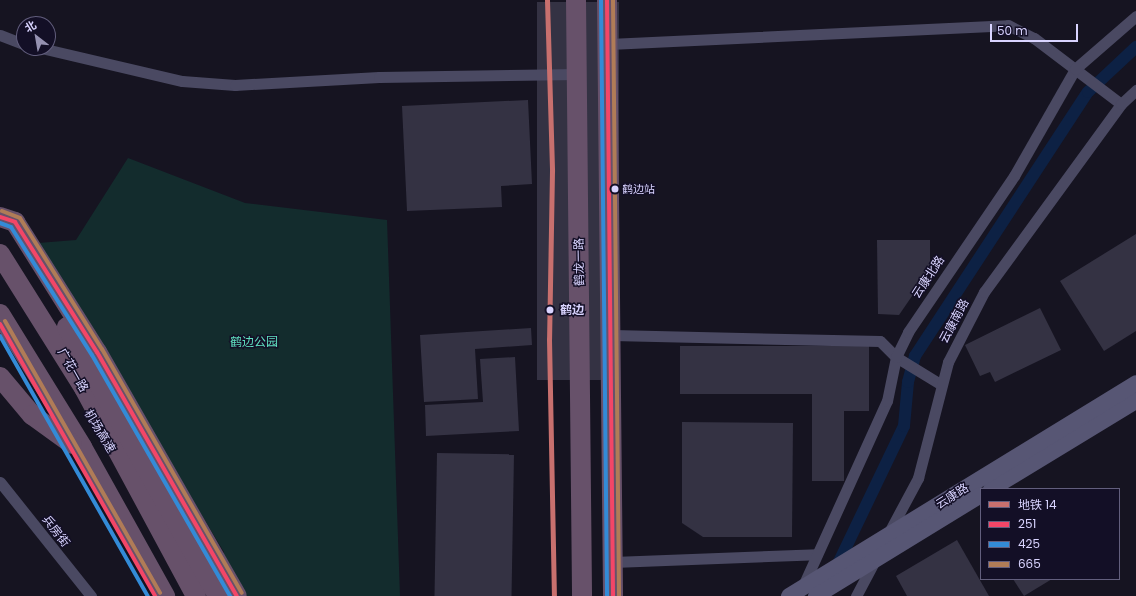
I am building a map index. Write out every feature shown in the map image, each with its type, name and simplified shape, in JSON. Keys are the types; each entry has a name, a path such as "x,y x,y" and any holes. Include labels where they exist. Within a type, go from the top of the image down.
{"highway":[{"name":"鹤龙一路","path":"576,0 582,596"},
{"path":"607,0 609,44 612,335 613,596"},
{"path":"0,217 15,222 97,352 237,596"},
{"path":"0,220 28,261 218,596"},
{"name":"广花一路","path":"0,254 81,382 196,596"},
{"name":"机场高速","path":"0,270 93,419 192,596"},
{"name":"机场高速","path":"0,314 86,454 165,596"},
{"path":"0,324 72,444 155,596"},
{"path":"0,377 32,415 72,444"}],"street":[{"name":"云康北路","path":"804,591 817,554 887,401 896,357 955,260 1014,176 1076,69 1136,16"},
{"path":"609,44 1008,25 1076,69 1121,104"},
{"path":"3,40 16,42"},
{"path":"56,52 182,81 235,85 379,77 577,74"},
{"name":"云康南路","path":"856,596 918,478 935,420 940,384 984,292 1121,104 1136,90"},
{"path":"612,335 880,341 896,357 940,384"},
{"name":"云康路","path":"804,591 850,559 1136,383"},
{"path":"993,488 1136,401"},
{"name":"兵房街","path":"0,482 91,596"},
{"name":"云康路","path":"804,591 842,581 875,558 980,496"},
{"path":"613,562 817,554"}],"green space":[{"name":"鹤边公园","path":"128,158 245,203 387,220 400,596 229,596 217,569 224,552 38,243 76,240"}],"building":[{"path":"537,2 619,2 619,380 537,380"},
{"path":"528,100 532,184 501,186 502,207 407,211 402,106"},
{"path":"1136,234 1136,331 1104,351 1060,281"},
{"path":"877,240 930,240 930,270 899,315 878,314"},
{"path":"1040,308 1061,350 995,382 990,372 980,376 965,345"},
{"path":"531,328 532,345 475,349 478,399 424,402 420,335"},
{"path":"680,346 869,346 869,411 844,411 844,481 812,481 812,394 680,394"},
{"path":"515,357 519,431 426,436 425,405 483,402 480,359"},
{"path":"682,422 793,423 792,537 703,537 682,523"},
{"path":"437,453 514,454 512,596 435,596"},
{"path":"957,540 989,596 907,596 896,576"},
{"path":"1014,580 1050,580 1024,596"}],"waterway":[{"path":"836,568 904,426 908,382 915,356 1088,92 1136,47"}],"metro line":[{"name":"14","path":"547,0 552,171 549,339 554,596"}],"transit line":[{"name":"425","path":"601,0 607,596"},
{"name":"251","path":"607,0 613,596"},
{"name":"665","path":"613,0 619,596"},
{"name":"665","path":"2,211 20,218 102,349 242,593"},
{"name":"251","path":"0,217 15,222 97,352 237,596"},
{"name":"425","path":"0,223 11,227 92,355 230,596"},
{"name":"665","path":"5,321 160,593"},
{"name":"251","path":"0,324 155,596"},
{"name":"425","path":"0,336 148,596"}],"place":[{"name":"鹤边站","path":"615,189"},
{"name":"鹤边","path":"550,310"}]}
